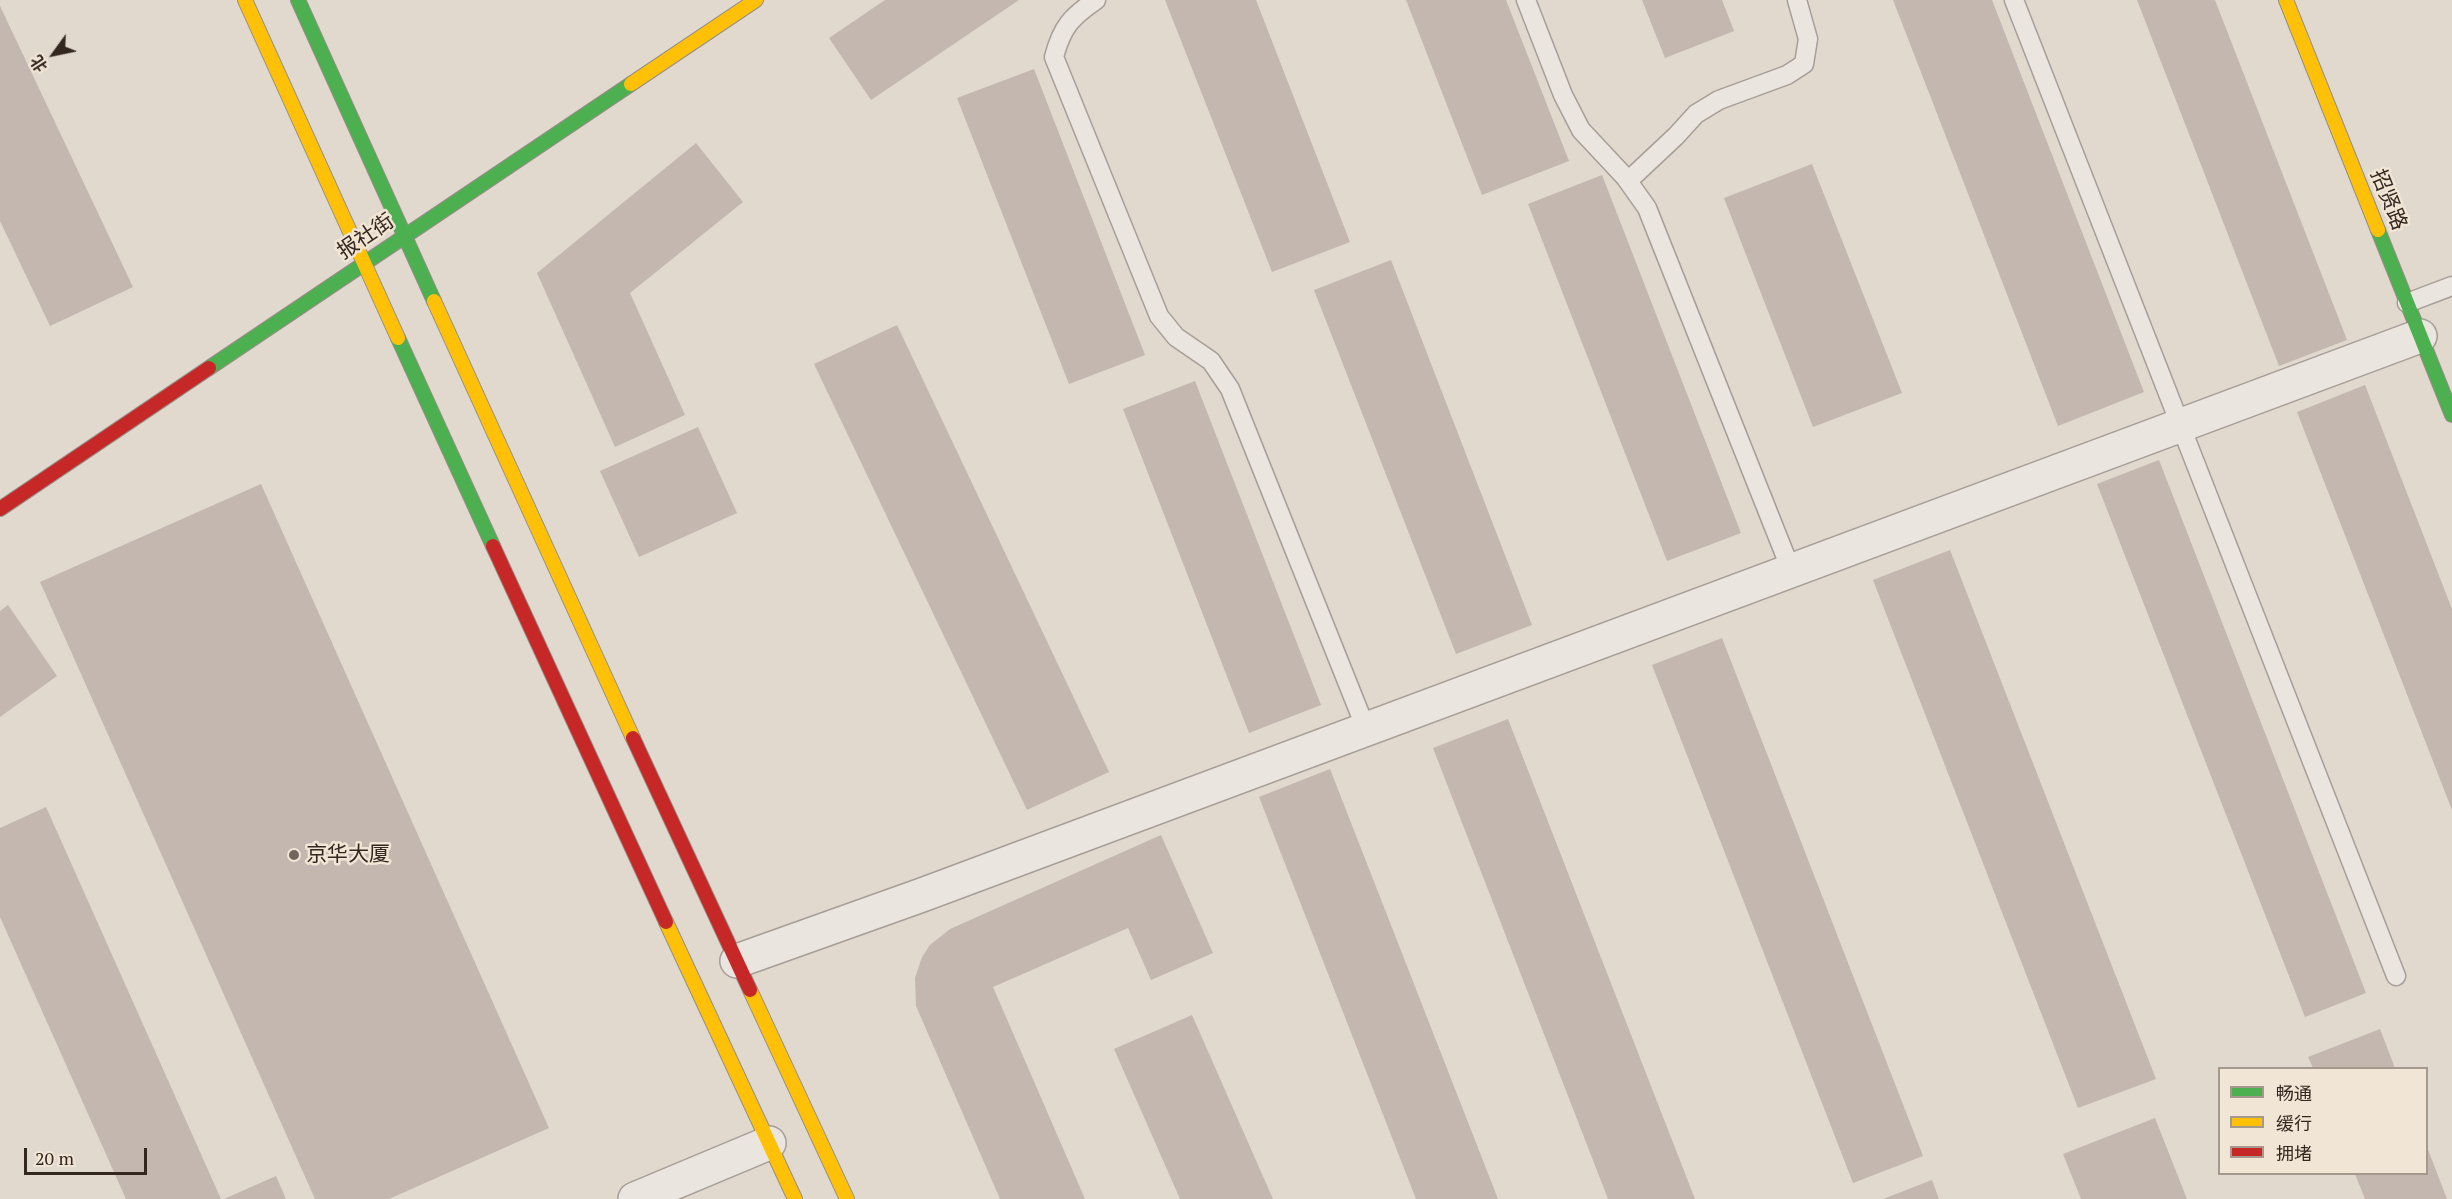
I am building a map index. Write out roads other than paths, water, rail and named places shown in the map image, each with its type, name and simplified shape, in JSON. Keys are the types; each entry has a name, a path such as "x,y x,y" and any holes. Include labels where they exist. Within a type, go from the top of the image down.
{"main road":[{"path":"245,0 540,650 795,1199"},
{"path":"298,0 578,619 847,1199"},
{"name":"报社街","path":"0,508 756,0"},
{"name":"招贤路","path":"2286,0 2452,415"}],"street":[{"path":"737,961 2420,336"},
{"path":"635,1199 769,1143"}],"lane":[{"path":"1096,0 1080,11 1060,34 1054,57 1159,316 1176,337 1211,361 1230,389 1366,729"},
{"path":"1526,0 1563,95 1581,130 1628,181 1647,208 1791,570"},
{"path":"1628,181 1696,114 1719,100 1787,75 1804,64 1808,39 1797,0"},
{"path":"2014,0 2396,976"},
{"path":"2407,303 2452,286"}],"place":[{"name":"京华大厦","path":"294,855"}]}
